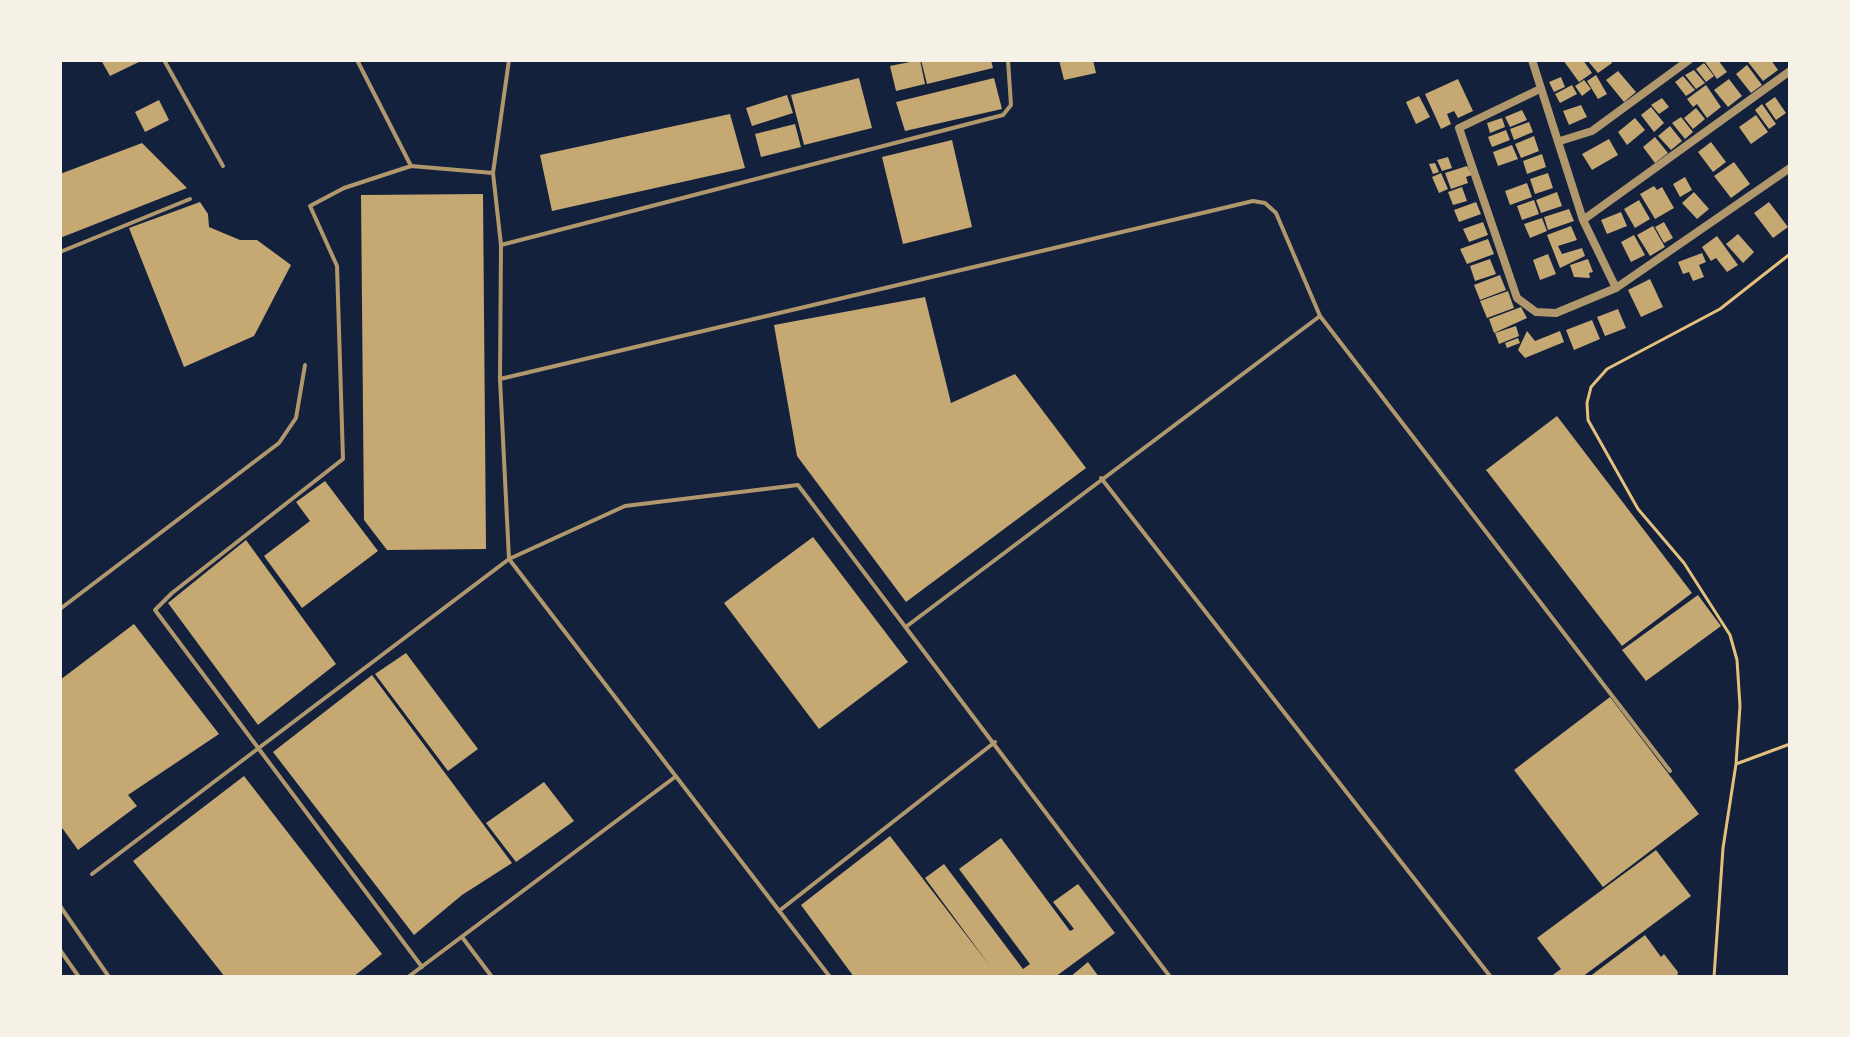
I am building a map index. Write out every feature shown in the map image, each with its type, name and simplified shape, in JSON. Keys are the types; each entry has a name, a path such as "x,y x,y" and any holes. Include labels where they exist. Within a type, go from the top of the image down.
{"street":[{"path":"1544,60 1533,64 1540,89 1560,141 1583,220 1616,288"},
{"path":"1560,141 1592,131 1689,60"},
{"path":"1583,220 1790,71"},
{"path":"1540,89 1459,128 1517,298 1536,312 1556,313 1616,288 1790,168"}],"lane":[{"path":"164,60 223,166"},
{"path":"357,60 411,166"},
{"path":"509,60 493,173 501,245 500,379 509,559 830,977"},
{"path":"501,245 1003,115 1011,105 1008,60"},
{"path":"422,967 258,752 155,610 172,593 343,459 337,266 310,206 344,188 411,166 493,173"},
{"path":"60,252 190,199"},
{"path":"500,379 1253,201 1265,203 1276,213 1320,316 1670,771"},
{"path":"906,626 1320,316"},
{"path":"60,609 279,443 296,418 305,365"},
{"path":"1101,478 1491,977"},
{"path":"92,874 258,752 509,559 625,506 798,485 1170,977"},
{"path":"779,911 995,742"},
{"path":"408,977 676,776"},
{"path":"60,906 109,977"},
{"path":"462,937 492,977"},
{"path":"60,950 79,977"}],"path":[{"path":"1714,977 1723,848 1736,764 1740,706 1737,660 1730,635 1716,607 1638,509 1588,420 1587,403 1591,387 1607,369 1720,309 1790,254"},
{"path":"1736,764 1790,744"}],"building":[{"path":"101,60 143,60 110,76"},
{"path":"920,60 925,84 896,91 890,66"},
{"path":"921,60 991,60 993,68 927,84"},
{"path":"1059,60 1093,60 1096,73 1064,80"},
{"path":"1563,60 1583,60 1592,73 1579,82"},
{"path":"1587,60 1610,60 1612,63 1598,73"},
{"path":"1718,60 1727,72 1717,79 1705,62"},
{"path":"1771,60 1778,70 1763,81 1748,62"},
{"path":"1704,63 1714,76 1706,82 1696,69"},
{"path":"1747,65 1762,85 1751,93 1736,74"},
{"path":"1694,70 1705,83 1696,89 1685,75"},
{"path":"1618,71 1636,92 1624,102 1606,80"},
{"path":"1596,75 1607,94 1598,99 1587,81"},
{"path":"1683,76 1695,90 1686,96 1675,82"},
{"path":"1561,77 1565,87 1554,92 1549,82"},
{"path":"859,78 872,128 804,145 791,95"},
{"path":"994,78 1002,109 905,131 896,102"},
{"path":"1458,79 1473,111 1458,118 1454,111 1447,114 1451,124 1441,129 1425,94"},
{"path":"1729,79 1742,96 1728,107 1714,90"},
{"path":"1584,80 1591,89 1582,96 1575,86"},
{"path":"1572,85 1577,94 1560,103 1555,94"},
{"path":"1706,85 1721,107 1707,118 1697,104 1693,107 1687,99"},
{"path":"787,95 793,113 752,126 746,108"},
{"path":"1419,96 1430,117 1416,124 1406,102"},
{"path":"1775,97 1786,113 1776,120 1765,104"},
{"path":"1662,98 1669,107 1659,114 1651,105"},
{"path":"159,100 169,120 145,132 135,112"},
{"path":"1762,104 1776,124 1769,129 1755,110"},
{"path":"1581,105 1587,117 1569,125 1563,111"},
{"path":"1651,107 1664,123 1654,132 1641,115"},
{"path":"1696,108 1705,119 1693,129 1684,118"},
{"path":"1522,110 1527,120 1510,127 1505,117"},
{"path":"730,114 745,168 552,211 540,155"},
{"path":"1756,115 1768,132 1751,144 1739,127"},
{"path":"1681,117 1693,132 1685,139 1672,123"},
{"path":"1502,118 1505,127 1490,133 1487,123"},
{"path":"1635,118 1645,130 1627,145 1618,132"},
{"path":"1529,122 1533,132 1514,140 1510,129"},
{"path":"795,124 801,147 761,157 755,134"},
{"path":"1670,126 1682,141 1671,150 1658,136"},
{"path":"1506,130 1510,140 1492,147 1488,137"},
{"path":"1534,136 1539,151 1521,158 1515,144"},
{"path":"1655,137 1668,153 1655,163 1643,147"},
{"path":"1609,139 1618,155 1592,170 1582,154"},
{"path":"952,140 972,227 903,244 882,157"},
{"path":"1711,142 1726,162 1713,172 1698,152"},
{"path":"142,143 187,188 60,238 60,174"},
{"path":"1512,145 1518,159 1498,166 1493,152"},
{"path":"1542,154 1546,167 1527,174 1523,161"},
{"path":"1448,157 1452,168 1442,171 1437,160"},
{"path":"1734,162 1750,184 1731,198 1714,176"},
{"path":"1435,163 1439,172 1433,174 1429,164"},
{"path":"1467,166 1472,175 1466,177 1468,183 1451,189 1445,173"},
{"path":"1441,173 1448,189 1439,193 1432,177"},
{"path":"1548,173 1553,188 1535,194 1530,179"},
{"path":"1685,177 1692,190 1680,197 1673,184"},
{"path":"1527,183 1532,197 1510,205 1505,191"},
{"path":"1654,186 1657,190 1662,187 1674,208 1655,219 1640,194"},
{"path":"1462,187 1467,201 1453,205 1448,192"},
{"path":"1557,192 1562,206 1541,213 1536,200"},
{"path":"1694,192 1709,209 1697,219 1682,203"},
{"path":"483,194 486,549 387,550 364,520 361,195"},
{"path":"1534,200 1539,214 1522,220 1517,206"},
{"path":"1639,200 1650,219 1635,228 1624,209"},
{"path":"200,202 208,214 209,227 240,240 257,240 291,265 254,336 184,367 129,228"},
{"path":"1476,202 1481,214 1459,222 1454,210"},
{"path":"1769,202 1788,227 1773,238 1754,213"},
{"path":"1569,209 1574,221 1548,230 1544,217"},
{"path":"1621,212 1627,226 1607,234 1601,220"},
{"path":"1542,218 1547,231 1530,238 1524,224"},
{"path":"1483,222 1488,235 1469,242 1463,229"},
{"path":"1664,222 1673,238 1664,243 1655,227"},
{"path":"1571,226 1577,240 1558,246 1562,254 1582,248 1585,256 1560,268 1547,235"},
{"path":"1653,226 1665,247 1650,256 1637,235"},
{"path":"1738,234 1754,252 1743,263 1726,244"},
{"path":"1634,235 1645,255 1631,262 1621,242"},
{"path":"1717,236 1738,265 1727,272 1716,258 1711,261 1702,247"},
{"path":"1488,239 1494,254 1467,264 1460,249"},
{"path":"1702,253 1706,262 1699,265 1704,277 1693,281 1689,272 1683,274 1678,262"},
{"path":"1548,254 1556,274 1540,280 1533,260"},
{"path":"1490,259 1496,274 1475,281 1470,266"},
{"path":"1588,259 1593,272 1589,273 1590,278 1574,277 1570,265"},
{"path":"1500,275 1506,290 1480,300 1474,285"},
{"path":"1650,279 1663,307 1641,317 1628,290"},
{"path":"1508,291 1514,308 1487,318 1480,301"},
{"path":"925,297 951,403 1015,374 1086,468 906,602 797,456 774,325"},
{"path":"1521,307 1527,318 1494,333 1489,319"},
{"path":"1618,309 1626,328 1605,336 1597,317"},
{"path":"1592,320 1600,339 1574,350 1566,330"},
{"path":"1516,326 1519,336 1499,344 1495,333"},
{"path":"1527,331 1535,341 1560,331 1564,342 1525,358 1518,350"},
{"path":"1518,338 1520,343 1507,348 1505,343"},
{"path":"1557,416 1692,593 1622,646 1486,470"},
{"path":"325,481 378,551 302,608 264,556 310,521 296,502"},
{"path":"813,537 908,662 819,729 724,603"},
{"path":"246,540 336,664 258,725 168,603"},
{"path":"1698,595 1721,626 1646,681 1622,650"},
{"path":"134,624 219,734 128,795 137,806 78,850 60,825 60,680"},
{"path":"406,653 478,749 448,771 375,674"},
{"path":"372,675 512,863 462,895 414,935 273,752"},
{"path":"1610,697 1699,814 1603,887 1514,770"},
{"path":"244,776 382,954 353,977 225,977 133,861"},
{"path":"544,782 574,821 516,862 486,823"},
{"path":"890,836 990,966 925,878 944,864 1023,969 1030,964 959,869 1001,838 1070,931 1074,929 1053,902 1078,884 1115,933 1055,977 854,977 801,905"},
{"path":"1656,850 1691,896 1582,977 1550,977 1561,969 1537,938"},
{"path":"1645,935 1661,957 1664,954 1678,972 1677,977 1589,977"},
{"path":"1088,962 1099,977 1070,977"}]}
